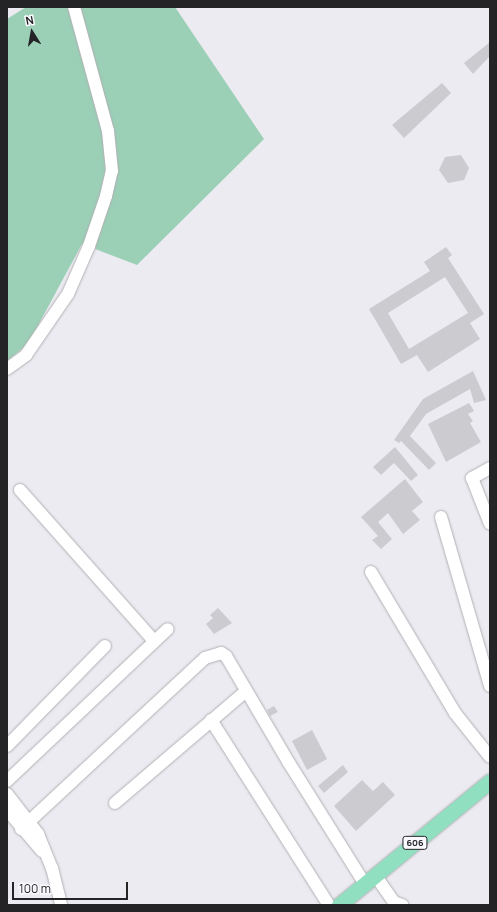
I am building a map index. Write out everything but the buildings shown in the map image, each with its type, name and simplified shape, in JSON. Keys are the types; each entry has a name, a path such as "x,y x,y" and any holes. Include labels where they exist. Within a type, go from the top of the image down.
{"main road":[{"name":"606","path":"340,905 490,781"}],"street":[{"path":"7,369 26,355 68,294 91,239 112,171 108,131 74,7"},
{"path":"490,468 472,478 490,524"},
{"path":"20,490 154,641"},
{"path":"442,517 490,686"},
{"path":"371,572 456,714 490,757"},
{"path":"7,781 168,629"},
{"path":"7,746 105,646"},
{"path":"25,825 205,658 213,653 221,653 226,656 246,691 370,880 394,902 402,905"},
{"path":"115,803 210,720 246,691"},
{"path":"210,720 329,905"},
{"path":"7,794 25,825 46,855 61,905"},
{"path":"7,810 25,825"}],"green space":[{"path":"26,7 175,7 264,139 137,265 82,244 28,344 7,361 7,19"}]}
